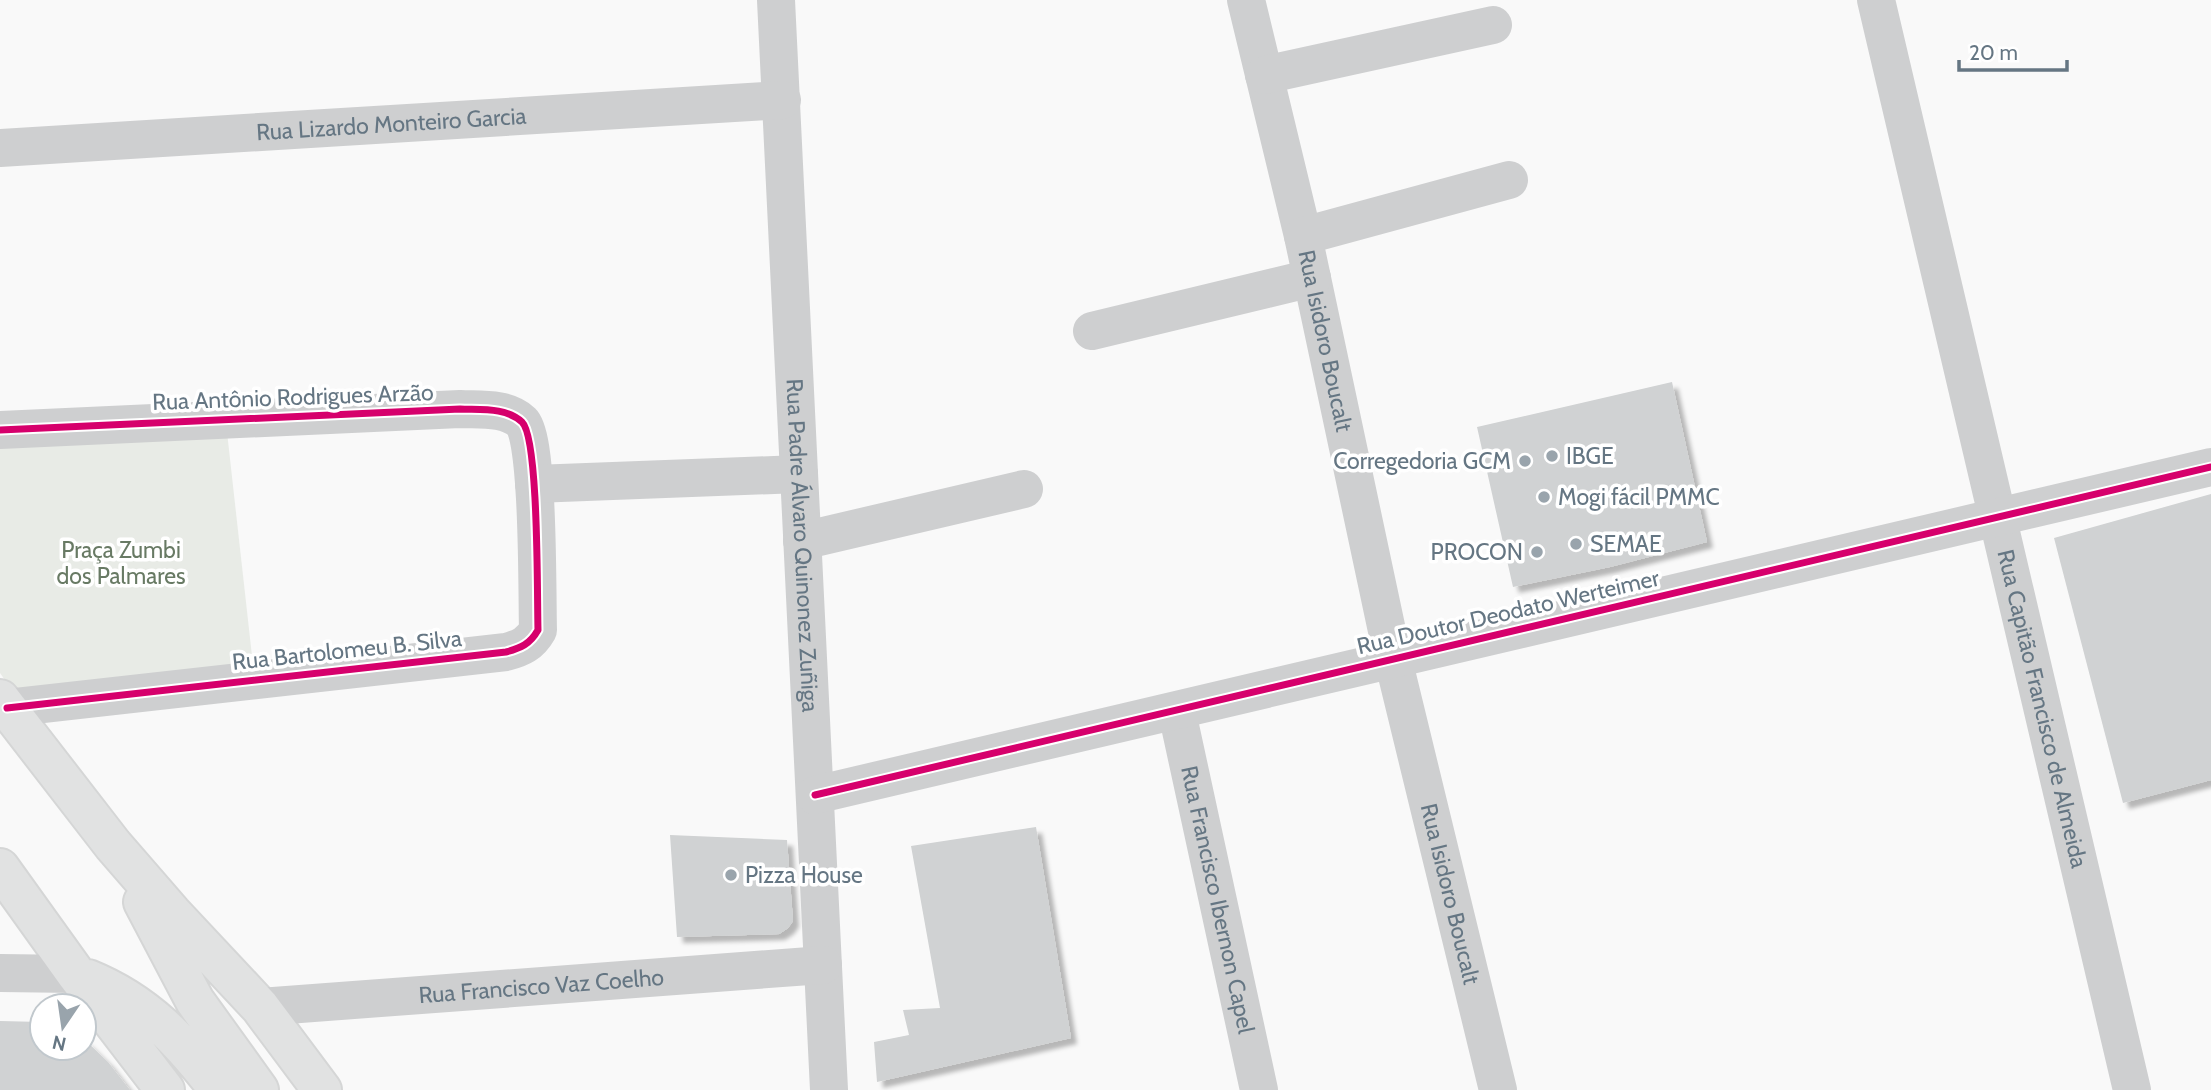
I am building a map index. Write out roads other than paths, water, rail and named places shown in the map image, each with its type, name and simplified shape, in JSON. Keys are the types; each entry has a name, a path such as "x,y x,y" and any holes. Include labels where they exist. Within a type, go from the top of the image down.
{"highway":[{"path":"4,703 113,845 260,1007 322,1090"},
{"path":"113,845 195,1001 259,1090"},
{"path":"0,867 76,974 165,1090"},
{"path":"76,974 104,986 162,1024 186,1048 219,1090"}],"street":[{"name":"Rua Padre Álvaro Quinonez Zuñiga","path":"776,0 829,1090"},
{"name":"Rua Isidoro Boucalt","path":"1246,0 1303,236 1393,659 1498,1090"},
{"name":"Rua Capitão Francisco de Almeida","path":"1876,0 2132,1090"},
{"path":"1264,75 1493,25"},
{"name":"Rua Lizardo Monteiro Garcia","path":"0,148 782,100"},
{"path":"1303,236 1509,180"},
{"path":"1092,331 1312,278"},
{"name":"Rua Antônio Rodrigues Arzão","path":"0,430 433,410 495,410 523,422 529,434 534,484"},
{"name":"Rua Doutor Deodato Werteimer","path":"815,795 1999,519 2211,467"},
{"path":"534,484 799,474"},
{"name":"Rua Bartolomeu B. Silva","path":"4,703 506,652 521,648 531,641 538,630 534,484"},
{"path":"802,541 1024,489"},
{"name":"Rua Francisco Ibernon Capel","path":"1177,712 1259,1090"},
{"name":"Rua Francisco Vaz Coelho","path":"260,1007 823,965"},
{"path":"0,973 76,974"}],"place":[{"name":"IBGE","path":"1552,456"},
{"name":"Corregedoria GCM","path":"1525,461"},
{"name":"Mogi fácil PMMC","path":"1544,497"},
{"name":"SEMAE","path":"1576,544"},
{"name":"PROCON","path":"1537,552"},
{"name":"Pizza House","path":"731,875"}],"park label":[{"name":"Praça Zumbi dos Palmares","path":"121,563"}]}
